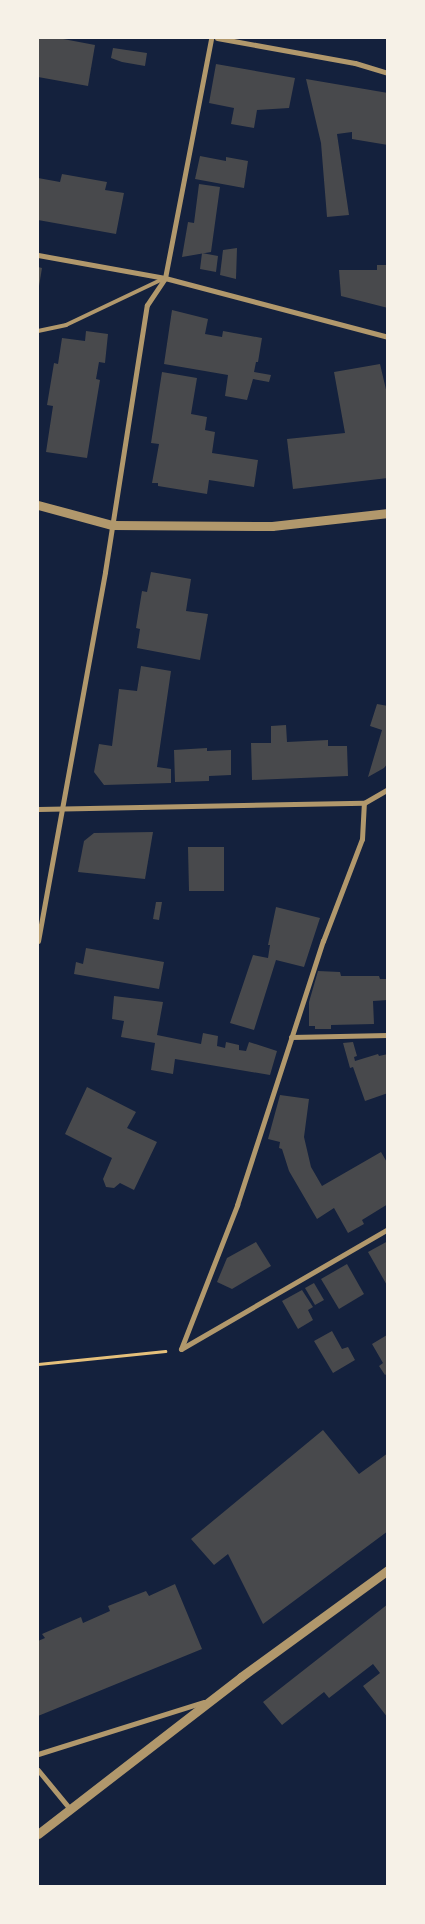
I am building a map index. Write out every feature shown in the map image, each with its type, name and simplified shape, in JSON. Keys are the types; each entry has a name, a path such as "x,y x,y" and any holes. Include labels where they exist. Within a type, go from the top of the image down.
{"street":[{"path":"38,941 112,525 147,305 165,278 211,38"},
{"path":"217,38 355,63 388,73"},
{"path":"38,255 165,278 388,337"},
{"path":"38,505 112,525 272,526 388,513"},
{"path":"38,809 364,803 388,789"},
{"path":"181,1349 237,1205 323,941 362,839 364,803"},
{"path":"291,1037 388,1035"},
{"path":"181,1349 388,1229"},
{"path":"38,1834 388,1570"},
{"path":"38,1754 215,1699"},
{"path":"38,1770 70,1808"}],"lane":[{"path":"38,331 66,325 165,278"}],"path":[{"path":"38,1364 181,1349"}],"building":[{"path":"38,38 58,38 95,45 88,86 38,77"},
{"path":"113,48 147,53 145,66 111,58"},
{"path":"216,64 295,78 289,108 257,110 254,128 231,124 234,108 209,103"},
{"path":"306,79 388,93 388,145 352,139 352,132 337,134 349,215 327,217 321,143"},
{"path":"200,156 226,161 226,157 248,161 244,188 195,179"},
{"path":"62,174 107,182 105,190 124,193 116,234 38,220 38,178 60,182"},
{"path":"199,184 220,187 211,252 182,257 188,222 194,223"},
{"path":"237,248 236,279 220,275 223,250"},
{"path":"202,253 218,256 216,272 200,269"},
{"path":"377,265 388,265 388,308 341,296 339,270 377,270"},
{"path":"38,267 42,268 39,286 38,285"},
{"path":"172,310 208,319 205,334 222,337 223,331 262,338 258,362 256,362 254,372 271,375 269,382 253,379 247,400 225,396 228,375 164,364"},
{"path":"86,331 108,334 105,363 99,362 96,379 100,380 87,458 46,452 53,406 47,405 54,363 58,364 62,338 85,341"},
{"path":"380,364 388,398 388,478 293,489 287,439 345,433 334,372"},
{"path":"162,372 197,378 191,414 207,417 205,430 215,432 212,453 258,460 254,487 209,480 207,494 158,486 158,483 152,483 159,444 151,443"},
{"path":"151,572 191,579 186,611 208,614 200,660 137,648 140,629 136,628 142,591 147,592"},
{"path":"141,666 171,671 157,767 171,769 171,783 104,785 94,772 99,744 112,746 119,689 137,691"},
{"path":"377,704 388,706 388,763 384,768 368,777 382,730 370,726"},
{"path":"286,725 287,742 328,740 328,746 347,746 348,776 252,780 251,743 271,743 271,726"},
{"path":"207,748 207,751 231,750 231,775 209,776 209,781 175,782 174,750"},
{"path":"153,832 145,879 78,872 84,841 94,833"},
{"path":"188,847 224,847 224,891 189,891"},
{"path":"156,902 162,902 159,920 153,919"},
{"path":"276,907 320,918 304,967 276,960 254,1030 230,1023 253,955 268,958 270,945 268,945"},
{"path":"86,948 164,962 159,989 74,974 76,962 83,964"},
{"path":"318,971 340,972 341,976 379,976 380,979 388,979 388,1000 373,1001 374,1024 331,1025 331,1029 315,1029 315,1026 309,1026 309,1002"},
{"path":"114,996 163,1002 157,1035 201,1044 203,1033 218,1036 217,1046 225,1048 226,1042 239,1045 239,1050 246,1051 249,1042 277,1051 270,1075 175,1059 173,1074 151,1070 155,1043 121,1037 124,1021 112,1019"},
{"path":"353,1042 357,1056 354,1057 355,1061 378,1054 379,1056 388,1054 388,1093 365,1101 353,1067 350,1068 343,1043"},
{"path":"87,1087 136,1112 127,1128 157,1142 134,1190 120,1183 114,1188 106,1187 103,1179 112,1158 65,1134"},
{"path":"280,1095 309,1099 304,1137 311,1167 322,1186 381,1152 388,1164 388,1204 362,1220 364,1224 348,1233 334,1208 317,1219 289,1171 282,1149 279,1148 280,1142 268,1139"},
{"path":"388,1241 388,1287 368,1252"},
{"path":"256,1242 271,1266 232,1289 217,1282 227,1258"},
{"path":"347,1264 364,1294 339,1309 321,1279"},
{"path":"314,1283 324,1300 315,1305 305,1288"},
{"path":"302,1290 313,1307 308,1310 313,1320 298,1329 282,1301"},
{"path":"332,1331 342,1349 348,1347 355,1360 333,1373 314,1341"},
{"path":"387,1335 388,1373 385,1375 379,1366 383,1363 372,1344"},
{"path":"323,1430 359,1474 388,1453 388,1531 263,1624 228,1554 214,1565 191,1539"},
{"path":"175,1584 202,1649 38,1716 38,1641 45,1638 42,1634 81,1617 83,1623 110,1611 108,1606 146,1591 149,1596"},
{"path":"388,1604 388,1718 363,1686 380,1673 373,1664 329,1698 324,1692 282,1725 263,1702"}]}
